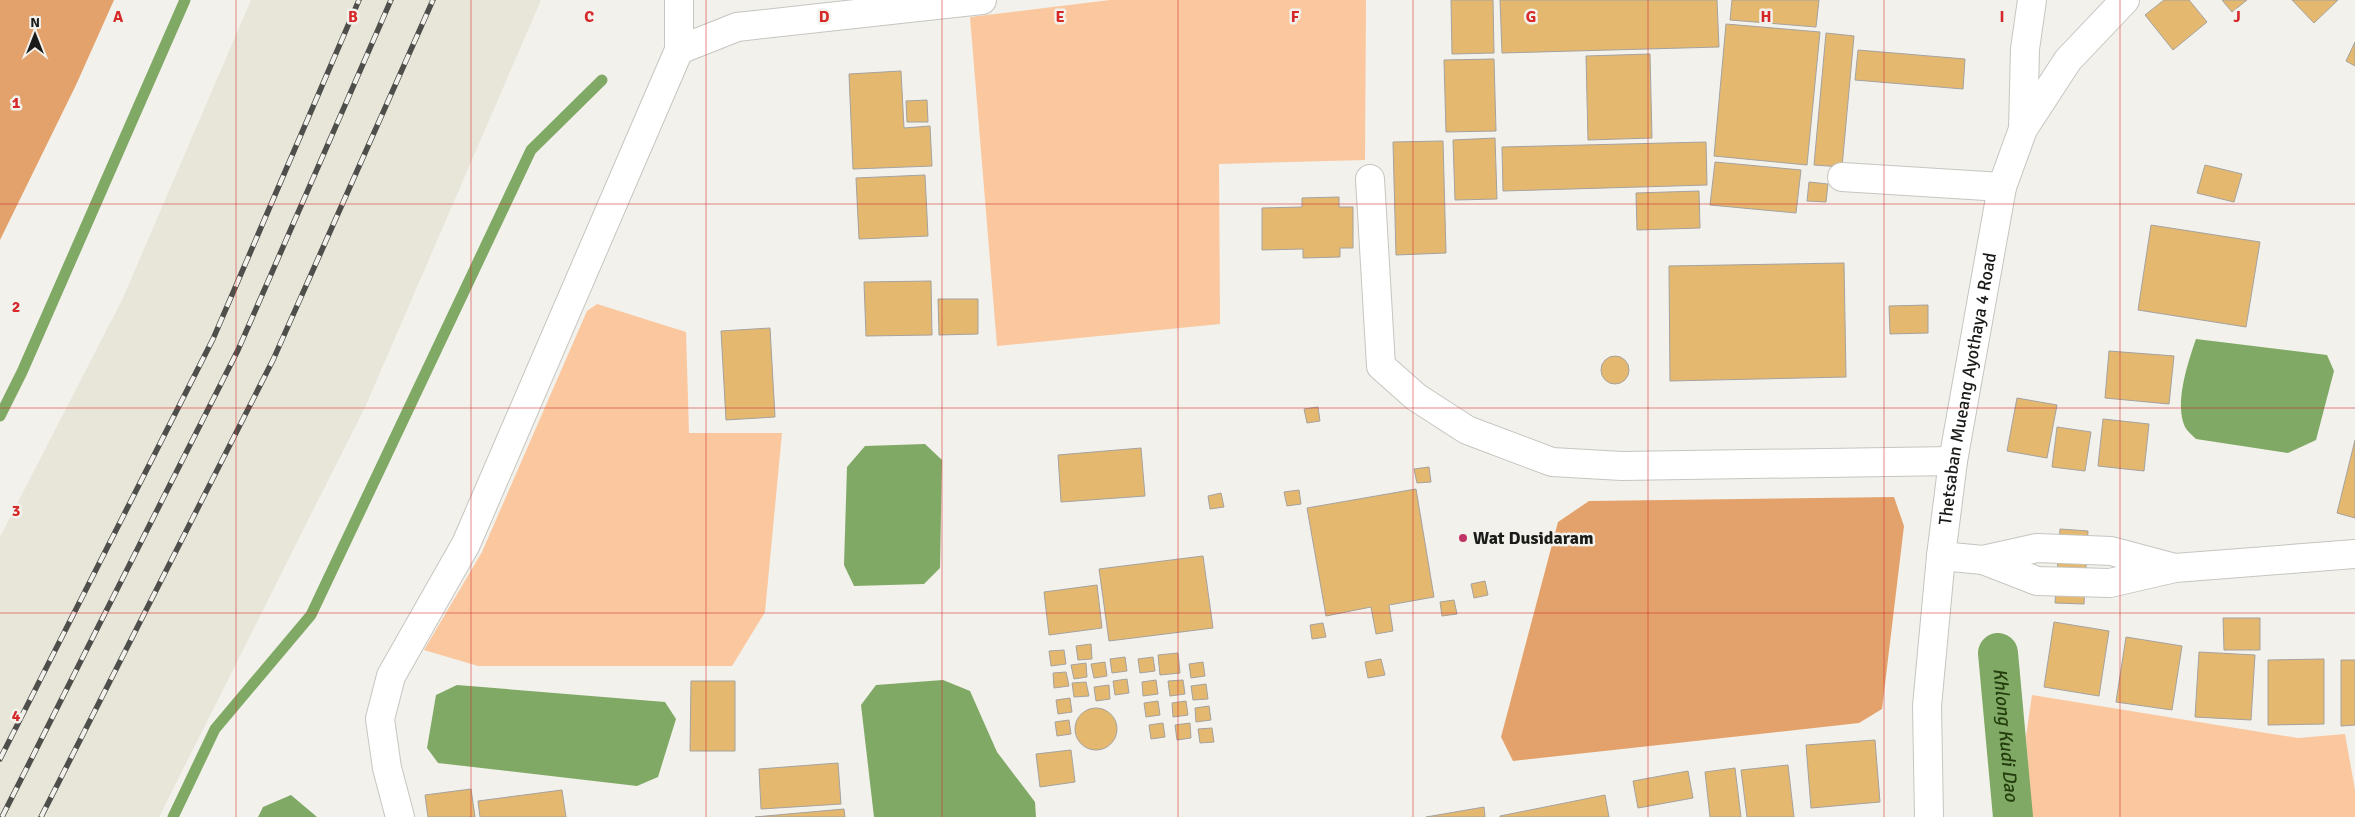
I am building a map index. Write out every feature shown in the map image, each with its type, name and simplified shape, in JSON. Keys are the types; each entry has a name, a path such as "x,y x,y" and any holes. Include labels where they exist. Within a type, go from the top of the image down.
{"street":[{"path":"400,817 387,768 380,719 391,676 466,544 679,50 679,0"},
{"path":"679,50 737,27 982,0"},
{"path":"2023,129 2026,49 2032,0"},
{"name":"Thetsaban Mueang Ayothaya 4 Road","path":"1930,817 1927,706 1941,556 1953,461 2002,187 2023,129 2068,60 2125,0"},
{"path":"1842,177 2002,187"},
{"path":"1370,179 1381,366 1416,397 1467,430 1552,462 1622,466 1953,461"},
{"path":"1941,556 1983,560 2037,581 2110,583 2175,568 2355,554"}],"shaded area":[{"path":"0,0 114,0 76,85 0,240"},
{"path":"251,0 541,0 366,405 159,817 0,817 0,537 123,298"},
{"path":"1110,0 1366,0 1365,160 1219,164 1220,324 997,346 970,17"},
{"path":"597,304 686,332 689,433 782,433 765,612 732,666 478,666 424,650 482,552 587,311"},
{"path":"2196,339 2327,355 2334,371 2316,440 2288,453 2196,439 2185,427 2181,407 2183,383"},
{"path":"925,444 942,460 940,568 924,584 854,586 844,565 847,467 865,446"},
{"path":"1894,497 1904,526 1882,709 1859,723 1513,761 1501,737 1558,522 1589,501"},
{"path":"943,680 970,691 997,752 1035,802 1036,817 874,817 861,705 876,685"},
{"path":"457,685 665,702 676,719 658,777 637,786 438,763 427,748 436,695"},
{"path":"2032,695 2298,738 2345,734 2355,790 2355,817 2032,817 2026,736"},
{"path":"291,795 317,817 258,817 263,807"}],"building":[{"path":"1451,0 1493,0 1494,53 1452,54"},
{"path":"1500,0 1717,0 1719,47 1502,53"},
{"path":"1732,0 1819,0 1816,27 1730,20"},
{"path":"2164,0 2189,0 2207,22 2173,50 2145,15"},
{"path":"2222,0 2247,0 2232,12"},
{"path":"2292,0 2338,0 2314,23"},
{"path":"1726,24 1820,32 1807,165 1714,156"},
{"path":"1826,33 1854,36 1842,167 1814,165"},
{"path":"2355,42 2355,66 2346,61"},
{"path":"1858,50 1965,59 1963,89 1855,80"},
{"path":"1650,54 1652,138 1588,140 1586,56"},
{"path":"1494,59 1496,131 1446,132 1444,60"},
{"path":"901,71 904,128 930,126 932,166 853,169 849,74"},
{"path":"927,100 928,122 907,122 906,101"},
{"path":"1495,138 1497,199 1455,200 1453,140"},
{"path":"1443,141 1446,253 1396,255 1393,142"},
{"path":"1706,142 1707,185 1503,191 1502,147"},
{"path":"1715,162 1801,170 1796,213 1710,205"},
{"path":"2205,165 2242,174 2234,202 2197,193"},
{"path":"925,175 928,236 859,239 856,178"},
{"path":"1809,182 1828,184 1826,202 1807,201"},
{"path":"1699,191 1700,228 1637,230 1636,193"},
{"path":"1339,197 1339,207 1353,207 1353,248 1340,248 1340,257 1303,258 1303,249 1262,250 1262,208 1302,207 1302,198"},
{"path":"2151,225 2260,242 2246,327 2138,310"},
{"path":"1844,263 1846,377 1670,381 1669,266"},
{"path":"931,281 932,335 866,336 864,282"},
{"path":"938,299 978,299 978,334 939,335"},
{"path":"1928,305 1928,333 1890,334 1889,306"},
{"path":"770,328 775,417 726,420 721,331"},
{"path":"2109,351 2174,356 2169,404 2105,398"},
{"path":"1615,356 1625,360 1629,370 1625,380 1615,384 1605,380 1601,370 1605,360"},
{"path":"2017,398 2057,405 2047,458 2007,451"},
{"path":"1318,407 1320,421 1307,423 1304,409"},
{"path":"2103,419 2149,424 2144,471 2098,466"},
{"path":"2057,427 2091,432 2085,471 2052,467"},
{"path":"2355,440 2355,518 2337,513"},
{"path":"1141,448 1145,496 1061,502 1058,455"},
{"path":"1429,467 1431,482 1417,483 1414,469"},
{"path":"1416,489 1434,597 1389,605 1393,631 1376,634 1371,607 1326,616 1307,508"},
{"path":"1299,490 1301,504 1287,506 1284,492"},
{"path":"1221,493 1224,507 1210,509 1208,496"},
{"path":"2060,529 2088,531 2084,604 2055,603"},
{"path":"1203,556 1213,628 1109,641 1099,569"},
{"path":"1485,581 1488,595 1474,598 1471,584"},
{"path":"1097,585 1102,628 1049,635 1044,592"},
{"path":"1454,600 1457,614 1442,616 1440,602"},
{"path":"2223,618 2260,618 2260,650 2224,650"},
{"path":"2054,622 2109,631 2099,696 2044,687"},
{"path":"1323,623 1326,637 1312,639 1310,625"},
{"path":"2126,637 2182,646 2172,710 2116,702"},
{"path":"1091,644 1092,659 1078,660 1076,646"},
{"path":"1064,650 1066,664 1051,666 1049,651"},
{"path":"2199,652 2255,655 2251,720 2195,717"},
{"path":"1178,653 1180,673 1160,675 1158,655"},
{"path":"1125,657 1127,671 1112,673 1110,659"},
{"path":"1153,657 1155,671 1140,673 1138,659"},
{"path":"1381,659 1385,675 1368,678 1365,662"},
{"path":"2324,659 2324,724 2268,725 2268,660"},
{"path":"2341,660 2355,660 2355,725 2341,726"},
{"path":"1105,662 1107,676 1094,678 1091,664"},
{"path":"1203,662 1205,676 1191,678 1189,664"},
{"path":"1086,663 1087,677 1074,679 1071,665"},
{"path":"1066,672 1069,686 1054,688 1053,673"},
{"path":"1127,679 1129,693 1115,695 1113,681"},
{"path":"1156,680 1158,694 1143,696 1142,682"},
{"path":"1183,680 1185,694 1170,696 1168,681"},
{"path":"691,681 735,681 735,751 690,751"},
{"path":"1086,682 1089,696 1074,697 1072,683"},
{"path":"1206,684 1208,699 1193,700 1191,686"},
{"path":"1109,685 1110,699 1096,701 1094,687"},
{"path":"1070,698 1072,712 1058,714 1056,700"},
{"path":"1158,701 1160,715 1146,717 1144,703"},
{"path":"1186,701 1188,715 1173,717 1172,703"},
{"path":"1209,706 1211,720 1196,722 1195,708"},
{"path":"1096,708 1111,714 1117,729 1111,744 1096,750 1081,744 1075,729 1081,714"},
{"path":"1069,720 1071,734 1057,736 1055,722"},
{"path":"1163,723 1165,737 1151,739 1149,725"},
{"path":"1190,723 1191,738 1177,740 1175,725"},
{"path":"1212,728 1214,742 1200,743 1198,729"},
{"path":"1875,740 1880,802 1811,808 1806,745"},
{"path":"1071,750 1075,782 1040,787 1036,754"},
{"path":"838,763 841,804 761,809 759,769"},
{"path":"1788,765 1794,817 1747,817 1741,770"},
{"path":"1735,768 1741,817 1710,817 1705,772"},
{"path":"1688,771 1693,798 1638,808 1633,781"},
{"path":"471,789 475,817 428,817 425,795"},
{"path":"562,790 566,817 480,817 478,801"},
{"path":"1605,795 1609,817 1500,817 1500,816"},
{"path":"1484,807 1485,817 1426,817"},
{"path":"844,809 845,817 755,817"}],"waterway":[{"path":"0,416 22,372 185,0"},
{"path":"173,817 215,729 311,615 531,150 602,80"},
{"name":"Khlong Kudi Dao","path":"1998,653 2013,817"}],"railway":[{"path":"0,759 213,339 359,0"},
{"path":"2,817 238,350 391,0"},
{"path":"41,817 273,360 433,0"}],"place":[{"name":"Wat Dusidaram","path":"1463,538"}]}
